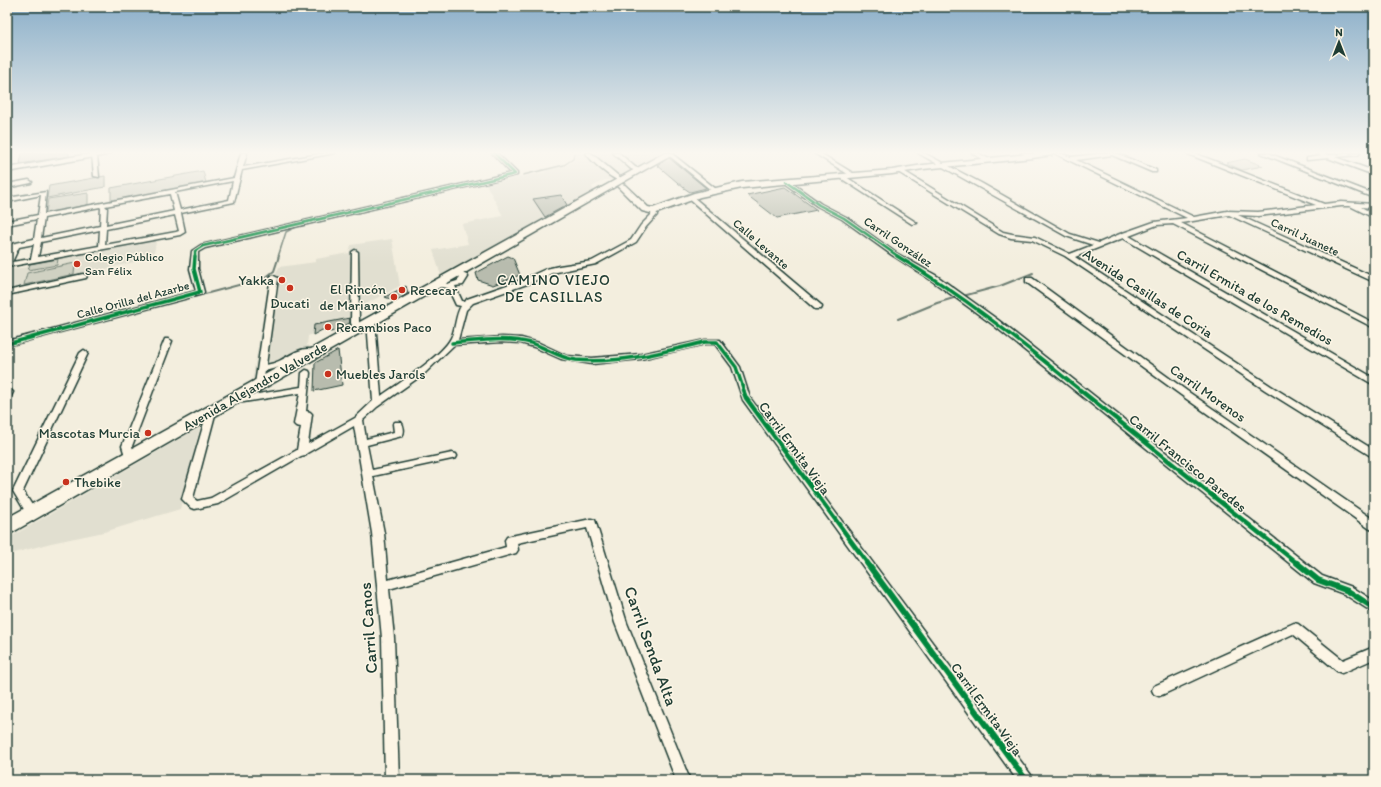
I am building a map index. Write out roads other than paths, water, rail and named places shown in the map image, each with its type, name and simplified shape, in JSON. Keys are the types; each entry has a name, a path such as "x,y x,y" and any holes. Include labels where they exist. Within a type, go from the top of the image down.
{"main road":[{"name":"Avenida Alejandro Valverde","path":"7,527 228,402 260,377 314,353 601,191 606,190"}],"street":[{"path":"7,223 188,190"},
{"path":"7,247 232,201 234,190"},
{"name":"Calle Orilla del Azarbe","path":"7,344 200,292 194,269 195,251 203,246 447,190"},
{"path":"624,190 645,209 654,211 690,196 714,190"},
{"name":"Carril González","path":"798,190 818,206 844,218 894,254 934,278 995,322"},
{"path":"862,190 914,223"},
{"name":"Avenida Casillas de Coria","path":"931,190 1001,233 1011,236 1033,238 1069,257 1116,286 1268,388 1374,455"},
{"path":"989,190 1068,235 1099,245"},
{"path":"1133,190 1192,218"},
{"path":"1282,190 1323,206"},
{"path":"1356,190 1374,197"},
{"path":"7,207 9,199 44,193 34,260"},
{"path":"7,265 178,234 182,232 176,212 173,193"},
{"name":"Calle Levante","path":"690,196 818,307"},
{"path":"1350,204 1350,202 1374,197"},
{"path":"1350,204 1374,216"},
{"path":"1175,222 1227,213 1258,214 1350,204 1374,206"},
{"path":"102,247 104,227 103,206"},
{"path":"211,411 187,499 195,505 214,501 302,453 358,420 364,412 377,401 405,384 452,343 461,310 465,304 527,281 549,271 559,268 594,263 634,241 643,226 654,215 654,211"},
{"name":"Carril Juanete","path":"1227,213 1374,280"},
{"path":"7,227 40,218"},
{"path":"1069,257 1156,223 1170,221 1175,222 1374,326"},
{"name":"Carril Ermita de los Remedios","path":"1122,236 1374,382"},
{"path":"7,265 16,246"},
{"path":"355,252 355,323 357,328"},
{"path":"437,284 451,286 460,283 464,279 463,276 456,273"},
{"path":"7,293 83,276"},
{"path":"260,377 274,278"},
{"name":"Carril Morenos","path":"1029,280 1184,393 1374,526"},
{"path":"451,286 459,303 465,304"},
{"path":"371,321 377,401"},
{"name":"Carril Francisco Paredes","path":"995,322 1318,580 1340,586 1363,599 1374,608"},
{"name":"Carril Ermita Vieja","path":"452,343 512,340 530,343 561,357 576,360 620,360 705,342 717,342 736,367 746,398 1026,780"},
{"path":"130,457 127,446 168,341"},
{"path":"32,513 18,491 84,353"},
{"path":"302,453 307,391 306,373"},
{"path":"228,402 307,391"},
{"path":"299,424 307,391"},
{"name":"Carril Canos","path":"358,420 378,534 388,638 392,780"},
{"path":"363,443 399,434 398,424"},
{"path":"368,474 452,456"},
{"name":"Carril Senda Alta","path":"383,586 512,550 511,540 591,523 621,623 683,780"},
{"path":"1159,690 1294,628 1342,667 1374,653"}],"waterway":[{"path":"278,257 286,232 298,226 368,210"},
{"path":"205,294 265,278 274,271 279,256"},
{"path":"963,296 1000,286 1033,273"},
{"path":"898,319 937,303 957,297"}],"place":[{"name":"Colegio Público San Félix","path":"77,264"},
{"name":"Yakka","path":"282,280"},
{"name":"Ducati","path":"290,288"},
{"name":"Rececar","path":"402,290"},
{"name":"El Rincón de Mariano","path":"394,297"},
{"name":"Recambios Paco","path":"328,327"},
{"name":"Muebles Jarols","path":"328,374"},
{"name":"Mascotas Murcia","path":"148,433"},
{"name":"Thebike","path":"66,482"}],"district":[{"name":"CAMINO VIEJO DE CASILLAS","path":"554,288"}]}
